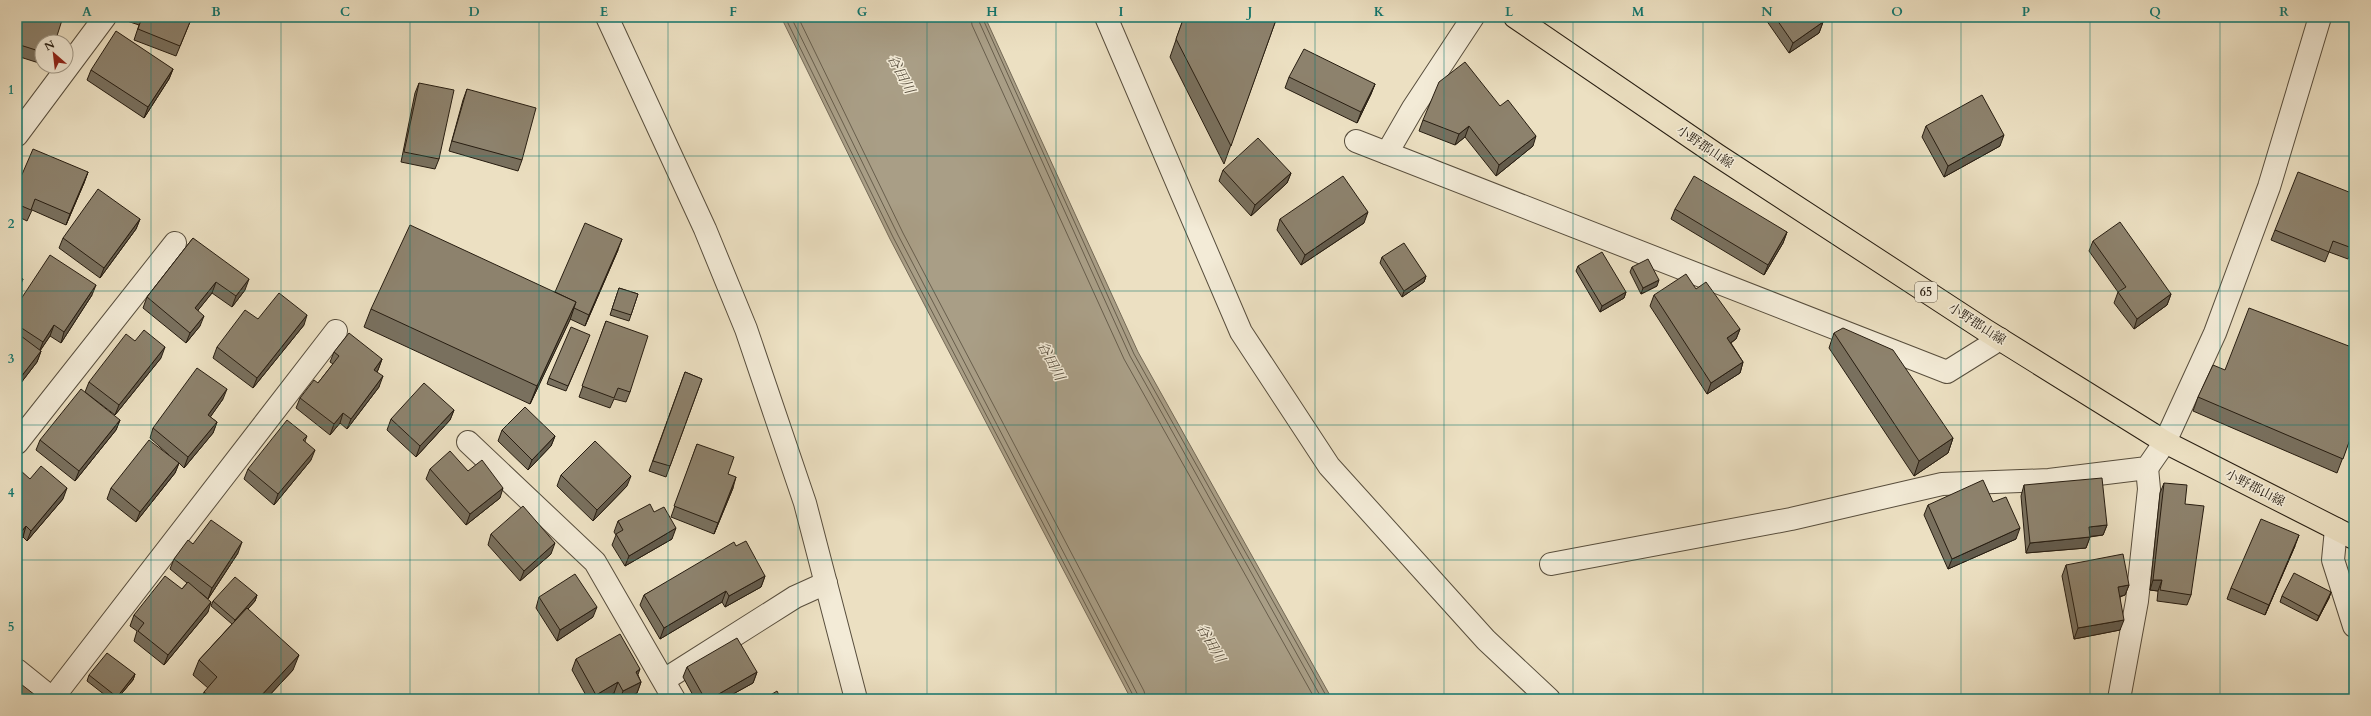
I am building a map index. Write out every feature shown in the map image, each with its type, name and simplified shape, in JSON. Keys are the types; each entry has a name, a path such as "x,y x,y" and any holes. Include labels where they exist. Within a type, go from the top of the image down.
{"main road":[{"name":"小野郡山線","path":"1515,17 1717,155 2000,339 2165,442 2345,534"}],"street":[{"path":"17,134 105,17"},
{"path":"607,17 705,229 746,329 805,503 856,699"},
{"path":"1106,17 1241,332 1329,466 1486,640 1548,699"},
{"path":"1387,153 1413,108 1473,17"},
{"path":"2119,699 2137,601 2149,488 2147,468 2165,442 2215,333 2269,187 2320,17"},
{"path":"1356,141 1947,372 2000,339"},
{"path":"17,443 175,243"},
{"path":"17,670 53,699 336,331"},
{"path":"468,442 596,562 674,699"},
{"path":"1551,564 1791,519 1942,484 2049,480 2147,468"},
{"path":"2345,534 2333,560 2354,626"},
{"path":"664,680 794,597 826,583"}],"water":[{"name":"谷田川","path":"781,17 985,17 1138,352 1332,699 1131,699 890,239"}],"building":[{"path":"17,17 63,17 58,34 34,34 34,49 17,44"},
{"path":"142,17 192,17 180,46 138,29"},
{"path":"1184,17 1277,17 1231,146 1176,39"},
{"path":"1775,17 1819,17 1823,22 1793,43"},
{"path":"116,31 173,69 148,107 91,70"},
{"path":"1304,49 1375,84 1361,112 1289,77"},
{"path":"1465,62 1500,106 1508,100 1536,136 1499,165 1469,126 1459,134 1423,120 1439,82"},
{"path":"419,83 454,90 439,159 404,152"},
{"path":"467,89 536,108 522,160 452,141"},
{"path":"1982,95 2004,135 1948,166 1926,126"},
{"path":"1258,138 1291,173 1255,205 1223,170"},
{"path":"33,149 88,172 70,214 35,199 31,210 17,204 17,186"},
{"path":"2298,172 2354,194 2354,244 2352,248 2333,241 2329,252 2275,230"},
{"path":"1343,176 1368,212 1305,255 1280,219"},
{"path":"1694,176 1787,232 1768,265 1675,209"},
{"path":"98,189 140,219 104,268 63,238"},
{"path":"2120,222 2171,294 2137,319 2118,292 2126,287 2093,241"},
{"path":"585,223 622,239 589,315 574,308 576,302 555,292"},
{"path":"410,225 576,302 537,386 371,309"},
{"path":"193,238 249,279 236,296 216,282 195,308 204,316 190,333 147,297"},
{"path":"1404,243 1426,276 1404,291 1382,257"},
{"path":"1602,252 1626,292 1602,306 1578,266"},
{"path":"50,255 96,285 64,332 54,325 43,342 17,325 17,305"},
{"path":"1648,259 1659,280 1643,288 1632,267"},
{"path":"17,274 23,279 17,287"},
{"path":"1686,274 1696,289 1706,282 1740,329 1727,338 1743,362 1711,383 1654,295"},
{"path":"619,288 638,294 631,315 612,309"},
{"path":"279,293 307,315 257,378 217,347 245,310 258,319"},
{"path":"2249,308 2354,348 2354,428 2343,459 2198,397 2213,365 2225,370"},
{"path":"606,321 648,336 630,392 618,388 614,398 582,386"},
{"path":"571,327 590,335 568,386 549,378"},
{"path":"1843,328 1893,350 1953,438 1919,461 1834,333"},
{"path":"144,330 165,347 119,405 89,382 126,334 135,341"},
{"path":"17,333 41,351 17,382"},
{"path":"349,333 382,359 374,370 383,376 351,419 343,413 334,424 300,398 314,380 318,383 339,356 334,352"},
{"path":"197,368 227,389 208,415 217,422 188,457 153,428"},
{"path":"685,372 702,379 670,466 653,461"},
{"path":"424,383 454,410 420,446 391,419"},
{"path":"81,389 120,420 79,471 40,440"},
{"path":"525,407 555,436 532,460 502,430"},
{"path":"287,420 307,436 303,440 315,450 278,494 248,469"},
{"path":"149,440 179,463 140,512 111,488"},
{"path":"595,441 631,476 597,510 561,475"},
{"path":"697,444 734,457 728,474 736,477 718,523 674,506"},
{"path":"450,451 468,471 482,460 503,488 470,514 430,469"},
{"path":"41,466 67,488 31,531 26,526 17,537 17,473 20,470 30,479"},
{"path":"2102,478 2107,525 2089,527 2090,537 2030,543 2024,485"},
{"path":"1983,480 1993,502 2006,497 2020,528 1952,559 1928,505"},
{"path":"2164,483 2187,485 2185,504 2204,506 2191,595 2160,590 2162,580 2153,580"},
{"path":"650,504 654,512 664,507 676,528 629,556 616,534 623,530 618,521"},
{"path":"523,506 555,543 524,571 491,534"},
{"path":"2261,519 2299,535 2269,605 2231,588"},
{"path":"211,520 242,542 212,588 174,559 188,540 193,544"},
{"path":"746,541 765,576 729,596 726,591 664,628 644,595 734,542 736,546"},
{"path":"2123,554 2129,585 2118,587 2124,620 2078,628 2066,565"},
{"path":"2294,573 2331,592 2319,616 2282,596"},
{"path":"575,574 597,607 560,630 539,597"},
{"path":"165,576 182,589 188,582 211,602 168,655 138,631 144,623 134,615"},
{"path":"235,577 257,595 235,620 213,601"},
{"path":"247,608 299,655 258,699 212,699 204,692 217,677 199,660"},
{"path":"620,634 640,669 636,672 641,682 623,691 618,682 596,695 576,659"},
{"path":"737,638 757,672 710,699 705,699 687,667"},
{"path":"107,653 135,674 117,697 89,675"},
{"path":"17,681 35,695 32,699 17,699"},
{"path":"777,691 781,699 764,699"}]}
